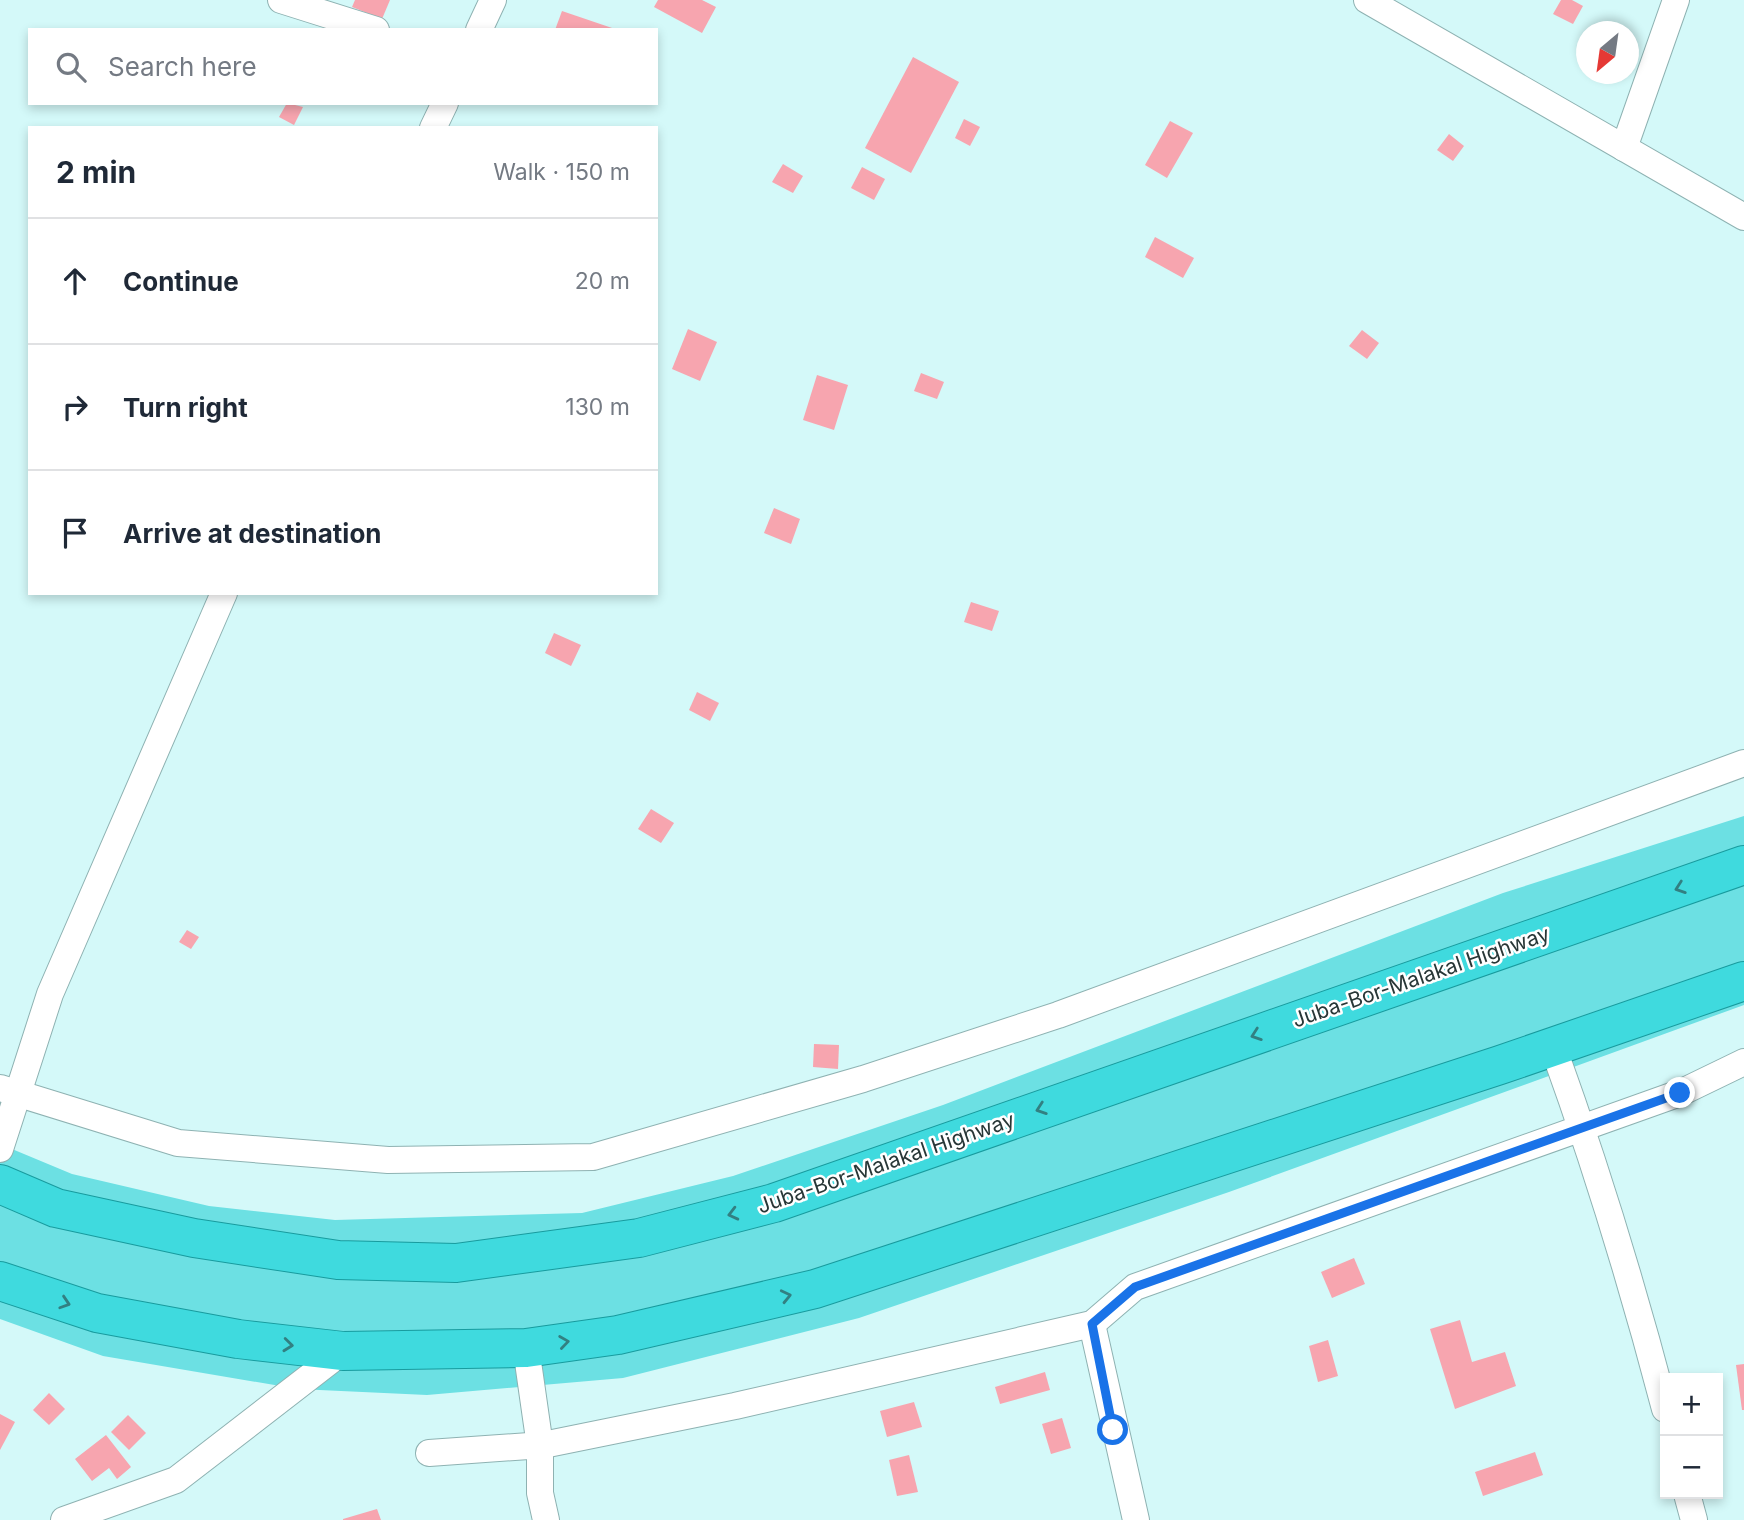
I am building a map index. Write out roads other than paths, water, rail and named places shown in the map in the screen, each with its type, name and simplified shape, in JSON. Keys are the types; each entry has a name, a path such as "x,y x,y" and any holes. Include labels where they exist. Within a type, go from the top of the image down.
{"highway":[{"name":"Juba-Bor-Malakal Highway","path":"0,1184 56,1208 194,1238 338,1260 456,1263 639,1238 774,1203 1744,865"},
{"path":"0,1281 97,1313 238,1339 343,1351 526,1348 618,1335 815,1289 1553,1047 1744,981"}],"street":[{"path":"281,0 370,28"},
{"path":"480,28 493,0"},
{"path":"1367,0 1744,217"},
{"path":"1624,148 1676,0"},
{"path":"434,126 444,105"},
{"path":"0,1149 10,1091 223,595"},
{"path":"10,1091 178,1143 388,1160 593,1157 863,1079 1058,1014 1744,763"},
{"path":"1553,1047 1583,1128 1641,1315 1660,1389"},
{"path":"429,1453 543,1446 735,1406 1092,1324 1135,1287 1680,1093 1744,1062"},
{"path":"1092,1324 1113,1430 1136,1520"},
{"path":"526,1348 540,1446 541,1493 546,1520"},
{"path":"64,1520 176,1480 343,1351"},
{"path":"1688,1499 1694,1520"}]}
